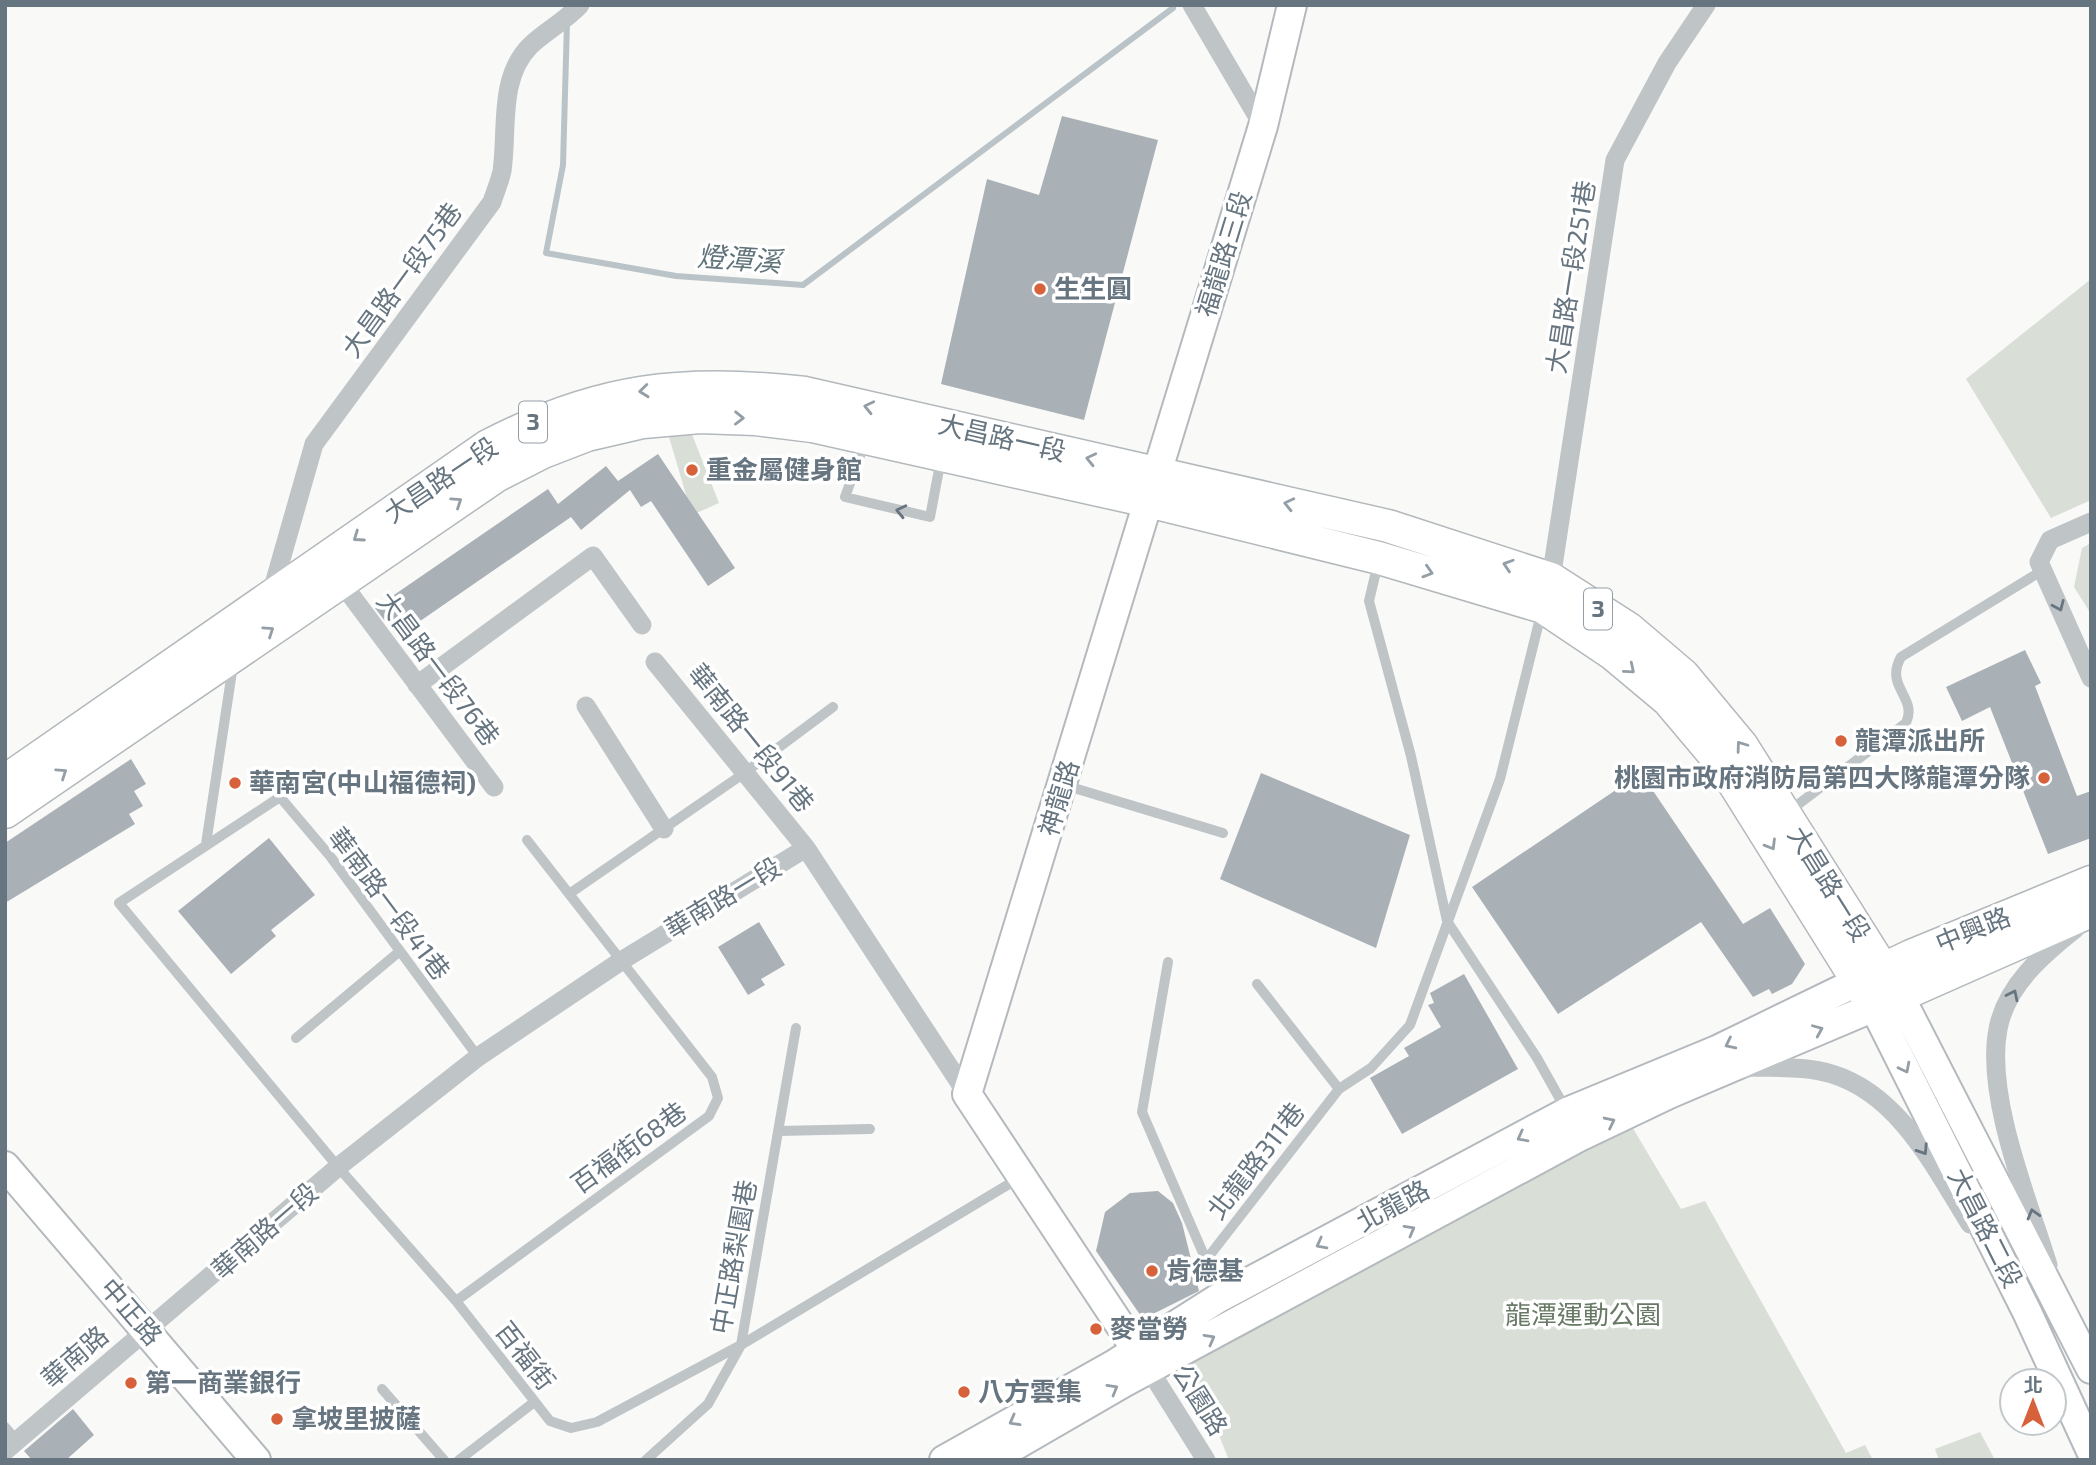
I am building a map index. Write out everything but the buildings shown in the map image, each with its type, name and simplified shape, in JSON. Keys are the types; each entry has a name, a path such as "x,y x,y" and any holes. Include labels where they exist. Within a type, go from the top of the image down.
{"main road":[{"name":"福龍路三段","path":"1153,488 1263,126 1292,5"},
{"name":"大昌路一段","path":"5,812 235,638 270,598 488,446 534,422 631,393 694,385 746,386 805,393 1153,488 1379,558 1547,593 1659,692 1722,764 1878,988"},
{"name":"大昌路一段","path":"5,781 235,638 341,582 496,475 543,452 587,435 643,422 701,418 755,419 812,426 942,455 1388,526 1629,629 1683,675 1742,746 1785,815 1878,988"},
{"name":"神龍路","path":"967,1094 1153,488"},
{"name":"中興路","path":"1878,988 2091,881"},
{"name":"中興路","path":"1878,988 2091,911"},
{"name":"北龍路","path":"990,1460 1142,1359 1217,1299 1574,1124 1669,1094 1878,988"},
{"name":"北龍路","path":"944,1460 1142,1359 1574,1124 1717,1050 1878,988"},
{"name":"大昌路二段","path":"1878,988 2059,1303 2091,1368"},
{"name":"大昌路二段","path":"1878,988 2091,1451"},
{"name":"華南路一段","path":"967,1094 1142,1359"},
{"name":"中正路","path":"5,1166 256,1460"}],"street":[{"path":"1192,5 1263,126"},
{"name":"大昌路一段251巷","path":"1547,593 1615,160 1667,63 1706,5"},
{"name":"大昌路一段75巷","path":"270,598 314,444 492,202 502,172 506,106 514,70 529,47 561,24 580,6"},
{"path":"2091,522 2050,540 2039,562 2091,678"},
{"path":"418,685 593,556 642,625"},
{"name":"大昌路一段76巷","path":"341,582 494,787"},
{"name":"華南路一段91巷","path":"655,662 743,774 806,848"},
{"path":"586,706 663,829"},
{"name":"華南路一段","path":"146,1330 183,1303 338,1167 478,1058 621,961 806,848 967,1094"},
{"path":"2059,1303 2002,1110 1995,1063 1998,1027 2016,987 2041,955 2091,917"},
{"path":"1669,1094 1752,1067 1763,1067 1810,1069 1834,1074 1882,1101 1914,1137 2027,1312"},
{"name":"華南路","path":"9,1440 146,1330"},
{"name":"公園路","path":"1142,1359 1206,1460"}],"lane":[{"path":"867,438 845,498 930,517 942,455"},
{"path":"1379,558 1369,601 1411,756 1447,921 1537,1058 1574,1124"},
{"path":"1785,815 1906,723 1909,705 1897,684 1895,672 1901,657 2043,570"},
{"name":"北龍路311巷","path":"1206,1260 1339,1089 1370,1068 1410,1025 1500,779 1547,593"},
{"path":"206,845 235,638"},
{"path":"569,894 743,774 832,707"},
{"path":"1063,784 1223,833"},
{"name":"華南路一段41巷","path":"119,903 280,797 330,856 478,1058"},
{"name":"百福街68巷","path":"456,1301 709,1115 718,1098 712,1077 527,840"},
{"name":"百福街","path":"119,903 338,1167 456,1301 533,1403 550,1421 571,1428 597,1422 741,1345 1023,1176"},
{"path":"296,1038 400,951"},
{"name":"北龍路311巷","path":"1168,962 1142,1112 1206,1260 1217,1299"},
{"path":"1257,984 1339,1089"},
{"name":"中正路梨園巷","path":"646,1460 708,1404 741,1345 796,1028"},
{"path":"778,1131 870,1129"},
{"path":"382,1389 444,1460"},
{"path":"459,1460 533,1403"}],"green space":[{"path":"2091,279 2091,500 2051,518 1966,379"},
{"name":"重金屬健身館","path":"691,432 719,503 692,515 669,437"},
{"path":"2091,543 2091,614 2074,587 2082,548"},
{"name":"龍潭運動公園","path":"1631,1125 1681,1209 1705,1201 1846,1453 1865,1445 1873,1460 1229,1460 1190,1364"},
{"path":"1980,1432 1995,1460 1939,1460 1935,1449"}],"waterway":[{"name":"燈潭溪","path":"567,22 563,165 546,253 676,276 803,285 1173,8"}],"place":[{"name":"生生圓","path":"1040,289"},
{"name":"重金屬健身館","path":"692,470"},
{"name":"龍潭派出所","path":"1841,741"},
{"name":"桃園市政府消防局第四大隊龍潭分隊","path":"2044,778"},
{"name":"華南宮(中山福德祠)","path":"235,783"},
{"name":"肯德基","path":"1152,1271"},
{"name":"麥當勞","path":"1096,1329"},
{"name":"第一商業銀行","path":"131,1383"},
{"name":"八方雲集","path":"964,1392"},
{"name":"拿坡里披薩","path":"277,1419"}]}
